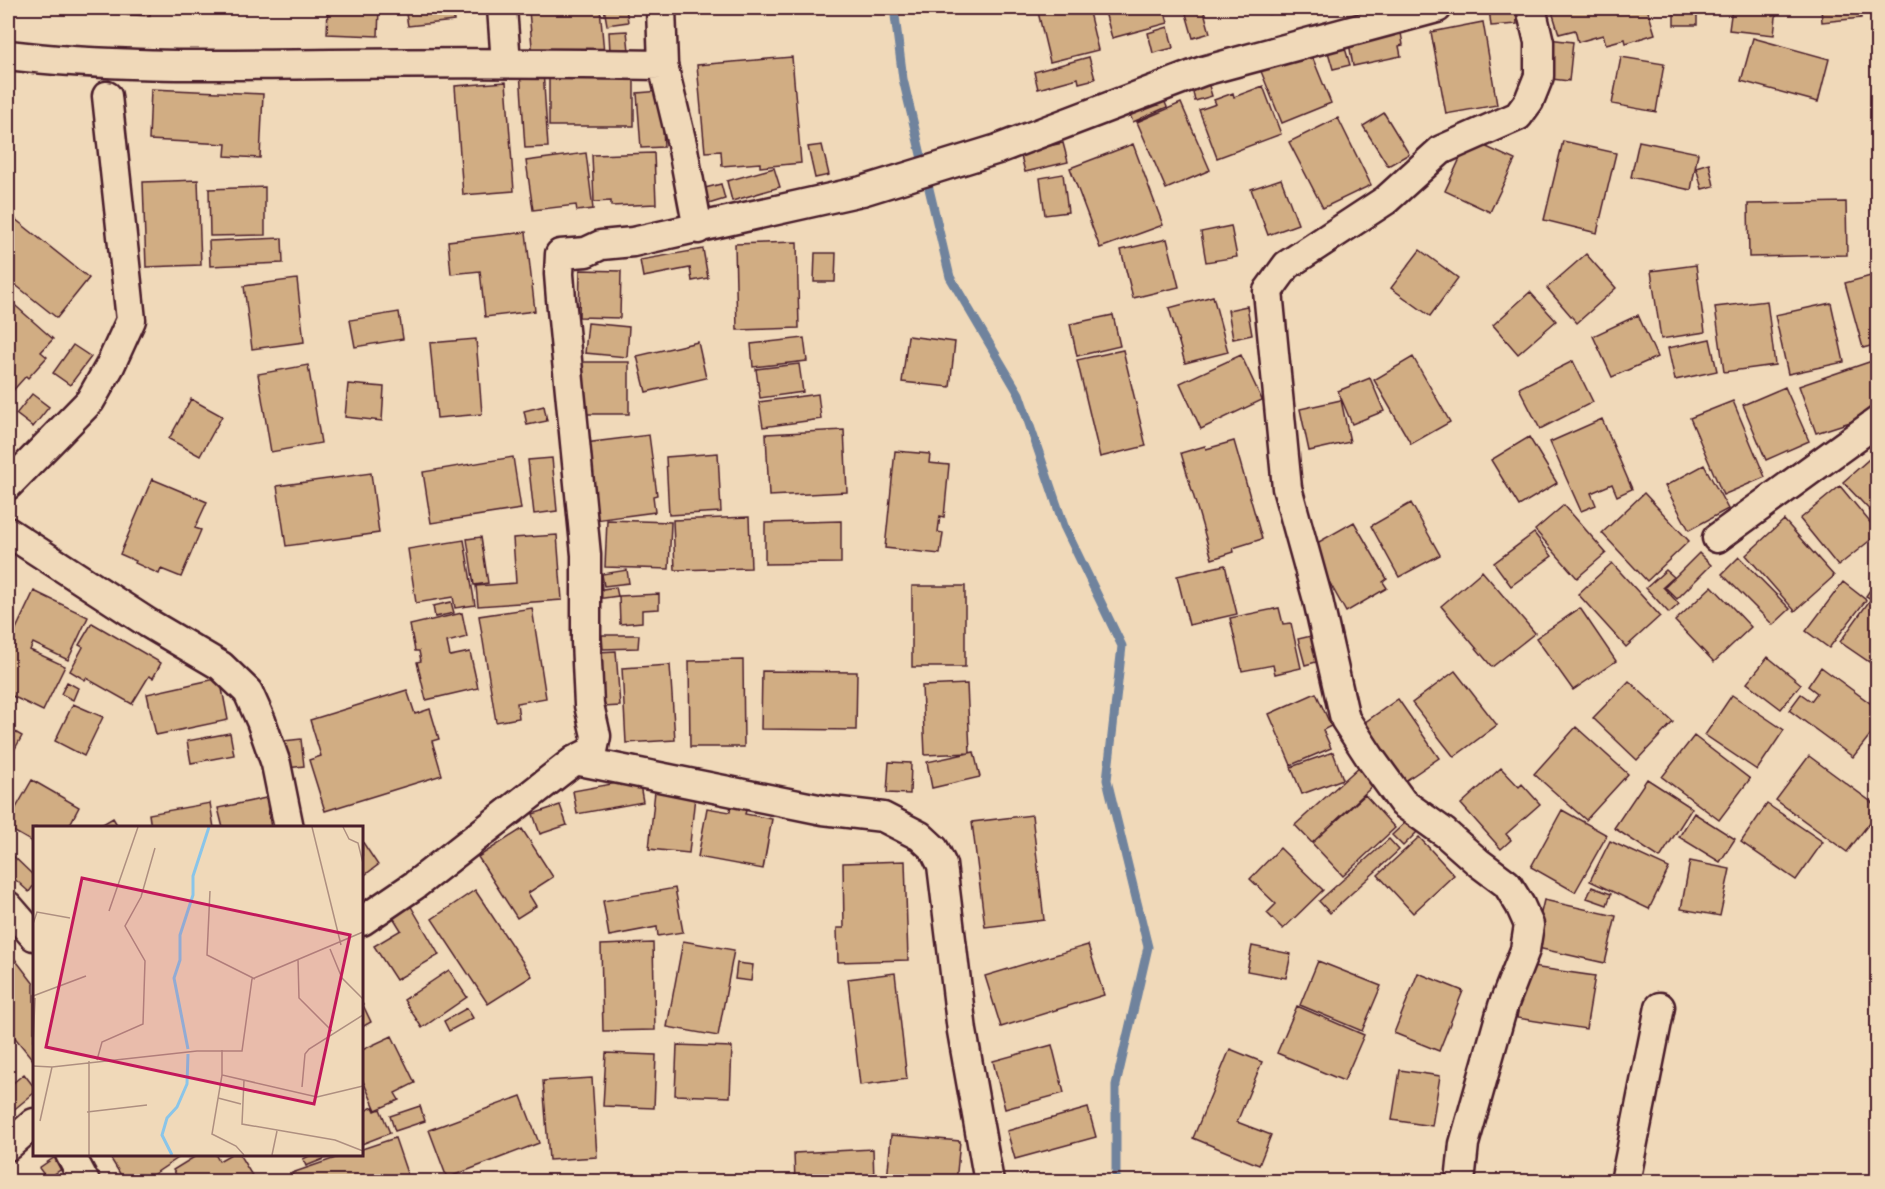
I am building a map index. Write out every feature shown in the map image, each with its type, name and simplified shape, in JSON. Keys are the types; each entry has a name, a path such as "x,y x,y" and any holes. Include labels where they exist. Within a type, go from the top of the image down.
{"street":[{"path":"502,8 506,63"},
{"path":"661,8 664,39 663,65 682,144 698,229"},
{"path":"363,920 415,885 575,760 592,751 597,736 589,705 586,555 561,299 560,254 586,252 601,245 633,242 698,229 862,190 998,149 1203,71 1437,8"},
{"path":"1460,1182 1464,1144 1503,1006 1526,950 1529,925 1507,884 1445,833 1403,803 1345,719 1318,600 1287,488 1268,291 1287,265 1386,200 1441,150 1518,116 1529,101 1539,76 1539,42 1532,8"},
{"path":"8,55 92,63 210,65 506,63 663,65"},
{"path":"8,485 90,401 111,366 131,320 107,96"},
{"path":"1717,538 1878,422"},
{"path":"8,532 148,623 221,666 248,692 276,764 289,826"},
{"path":"575,760 823,810 883,817 920,836 934,849 942,865 962,1031 989,1182"},
{"path":"8,906 33,935"},
{"path":"1626,1182 1660,1007"},
{"path":"8,1146 33,1124"},
{"path":"71,1156 85,1182"}],"building":[{"path":"96,8 151,8 150,16 96,13"},
{"path":"328,8 379,8 378,36 327,34"},
{"path":"405,8 453,8 454,21 408,26"},
{"path":"600,8 604,53 533,59 529,10"},
{"path":"604,8 626,8 628,22 607,25"},
{"path":"1037,8 1088,8 1098,50 1050,62"},
{"path":"1104,8 1164,8 1168,23 1112,38"},
{"path":"1203,8 1210,33 1193,38 1185,10"},
{"path":"1267,8 1300,8 1268,14"},
{"path":"1489,8 1516,8 1517,24 1491,26"},
{"path":"1551,8 1647,8 1655,34 1626,43 1625,39 1606,44 1603,35 1578,42 1575,30 1559,34"},
{"path":"1674,8 1697,8 1697,25 1674,25"},
{"path":"1732,8 1777,8 1774,35 1729,30"},
{"path":"1821,8 1861,8 1861,18 1822,22"},
{"path":"1483,22 1497,105 1446,114 1431,32"},
{"path":"1168,27 1173,48 1153,53 1148,33"},
{"path":"627,31 629,51 610,52 609,32"},
{"path":"1401,33 1403,45 1399,46 1401,56 1353,66 1349,43"},
{"path":"1342,38 1350,65 1333,69 1325,42"},
{"path":"1753,38 1829,59 1818,102 1741,81"},
{"path":"1548,39 1573,42 1569,81 1543,78"},
{"path":"1307,44 1331,103 1282,123 1258,64"},
{"path":"792,57 801,163 760,167 760,163 722,166 721,151 705,152 697,65"},
{"path":"1089,57 1095,79 1079,83 1078,78 1038,89 1034,72"},
{"path":"1621,57 1664,64 1656,112 1612,104"},
{"path":"543,70 548,147 525,148 520,71"},
{"path":"549,74 634,74 634,126 549,126"},
{"path":"1207,79 1212,96 1195,101 1191,84"},
{"path":"506,82 514,191 463,195 455,86"},
{"path":"1263,86 1281,134 1217,158 1199,110 1216,104 1214,100 1233,93 1234,97"},
{"path":"151,89 263,94 260,158 225,156 226,144 149,140"},
{"path":"661,91 664,147 641,148 637,93"},
{"path":"1161,93 1167,107 1133,122 1127,108"},
{"path":"1181,103 1210,170 1166,189 1137,122"},
{"path":"1384,113 1409,154 1388,166 1363,126"},
{"path":"1338,118 1371,185 1323,208 1289,142"},
{"path":"1469,139 1515,160 1490,212 1445,191"},
{"path":"1563,141 1616,153 1597,233 1544,220"},
{"path":"1639,141 1698,153 1691,190 1631,177"},
{"path":"1063,143 1068,162 1025,172 1020,152"},
{"path":"1133,144 1163,225 1100,248 1070,168"},
{"path":"822,145 829,175 815,178 808,147"},
{"path":"586,153 593,209 577,211 576,205 533,210 526,161"},
{"path":"654,153 656,204 611,206 611,201 594,202 592,155"},
{"path":"1709,163 1714,186 1702,189 1696,167"},
{"path":"774,168 780,187 732,201 727,181"},
{"path":"1063,174 1068,212 1045,215 1040,178"},
{"path":"1281,179 1298,224 1268,235 1251,189"},
{"path":"198,180 201,265 146,267 143,182"},
{"path":"721,184 725,199 705,205 701,189"},
{"path":"265,187 265,235 210,236 209,189"},
{"path":"1846,202 1847,255 1749,257 1748,204"},
{"path":"10,215 89,278 57,318 8,279 8,219"},
{"path":"1231,226 1237,257 1206,262 1201,232"},
{"path":"526,232 535,311 485,317 480,271 451,274 448,241"},
{"path":"282,238 283,263 210,266 209,241"},
{"path":"1167,239 1179,287 1133,298 1121,250"},
{"path":"797,242 799,328 737,330 735,244"},
{"path":"703,249 708,278 692,281 690,268 643,277 640,260"},
{"path":"1420,250 1458,278 1430,316 1391,288"},
{"path":"815,253 836,253 835,282 814,282"},
{"path":"1586,254 1616,288 1577,323 1547,288"},
{"path":"1696,265 1705,332 1661,339 1651,271"},
{"path":"580,270 621,271 620,318 579,317"},
{"path":"1878,274 1878,344 1863,348 1845,283"},
{"path":"297,279 304,342 252,349 244,286"},
{"path":"1530,292 1556,321 1518,354 1493,325"},
{"path":"1213,296 1228,352 1185,363 1169,308"},
{"path":"9,300 53,339 41,352 47,357 8,396 8,302"},
{"path":"1767,301 1775,365 1724,372 1715,307"},
{"path":"1831,303 1844,362 1788,374 1775,315"},
{"path":"1247,306 1252,335 1233,339 1228,310"},
{"path":"399,312 403,339 355,347 350,320"},
{"path":"1113,315 1120,346 1077,356 1070,324"},
{"path":"1638,315 1657,357 1612,377 1593,336"},
{"path":"588,323 629,327 627,357 585,353"},
{"path":"908,336 955,342 950,387 902,382"},
{"path":"804,338 807,361 753,367 751,344"},
{"path":"476,339 482,414 437,418 430,343"},
{"path":"1710,339 1717,371 1675,380 1668,348"},
{"path":"698,342 706,378 646,392 637,356"},
{"path":"73,345 91,357 70,385 53,373"},
{"path":"1123,350 1146,446 1100,457 1077,360"},
{"path":"1241,355 1262,400 1201,429 1180,383"},
{"path":"1413,357 1450,422 1411,444 1374,380"},
{"path":"1573,361 1593,402 1540,429 1519,388"},
{"path":"1872,361 1878,376 1878,413 1816,433 1799,386"},
{"path":"582,362 629,362 629,414 581,414"},
{"path":"799,364 803,392 760,398 756,369"},
{"path":"308,365 321,443 271,452 258,374"},
{"path":"1370,378 1384,411 1352,424 1338,391"},
{"path":"348,384 384,387 382,421 345,417"},
{"path":"1785,387 1809,441 1766,460 1743,405"},
{"path":"32,394 49,407 33,427 16,414"},
{"path":"818,394 821,419 763,427 759,402"},
{"path":"191,399 222,416 200,456 169,439"},
{"path":"1341,400 1350,442 1309,451 1300,409"},
{"path":"1733,401 1765,477 1723,495 1690,418"},
{"path":"544,406 547,421 527,425 524,411"},
{"path":"1602,419 1632,489 1617,496 1612,484 1591,493 1596,505 1581,511 1550,442"},
{"path":"844,430 847,492 769,496 766,434"},
{"path":"649,435 657,495 653,496 655,512 595,520 585,443"},
{"path":"1529,437 1557,483 1519,506 1491,460"},
{"path":"1234,441 1262,539 1233,548 1234,552 1212,559 1181,453"},
{"path":"895,451 930,454 929,463 949,465 944,517 940,516 938,532 943,533 940,554 885,548"},
{"path":"718,453 721,512 669,515 666,457"},
{"path":"1876,453 1878,454 1878,519 1843,482"},
{"path":"513,457 521,509 431,523 423,472"},
{"path":"552,458 557,511 534,514 528,460"},
{"path":"1704,465 1728,509 1689,530 1665,486"},
{"path":"371,473 379,533 286,546 277,486"},
{"path":"152,479 207,502 195,528 201,530 181,577 161,569 159,574 120,554"},
{"path":"1840,486 1878,534 1838,566 1800,519"},
{"path":"1644,493 1689,541 1647,581 1602,533"},
{"path":"1411,503 1440,555 1399,577 1371,526"},
{"path":"1564,505 1606,553 1577,578 1535,530"},
{"path":"749,517 751,568 675,570 673,520"},
{"path":"607,520 671,522 669,569 605,567"},
{"path":"1784,520 1834,576 1795,611 1746,555"},
{"path":"841,521 841,563 765,564 765,523"},
{"path":"1354,522 1387,579 1383,582 1387,588 1346,612 1310,547"},
{"path":"1534,533 1552,556 1511,586 1494,563"},
{"path":"557,535 562,600 478,606 476,586 516,583 513,538"},
{"path":"481,537 488,583 474,585 467,539"},
{"path":"464,540 475,605 455,608 453,597 416,603 408,549"},
{"path":"1699,553 1711,565 1677,599 1665,587"},
{"path":"1739,557 1790,609 1773,625 1722,574"},
{"path":"1612,563 1660,616 1626,647 1578,594"},
{"path":"1225,565 1237,614 1189,625 1177,576"},
{"path":"627,570 629,583 604,586 602,574"},
{"path":"1666,570 1674,577 1663,587 1679,604 1669,613 1646,588"},
{"path":"1482,571 1535,633 1492,667 1441,606"},
{"path":"1878,578 1878,603 1866,596"},
{"path":"1843,582 1866,600 1829,648 1806,631"},
{"path":"912,586 965,586 965,667 912,667"},
{"path":"1712,586 1751,627 1714,662 1675,621"},
{"path":"616,587 618,596 597,599 596,590"},
{"path":"34,591 88,617 68,660 33,643 30,650 65,666 43,711 8,694 8,646"},
{"path":"659,594 659,609 642,610 642,622 620,624 619,596"},
{"path":"1870,600 1878,606 1878,668 1840,642"},
{"path":"451,602 454,613 435,617 433,606"},
{"path":"532,608 546,698 517,703 519,718 496,722 479,616"},
{"path":"1279,608 1283,624 1291,623 1301,668 1275,674 1273,665 1242,671 1230,618"},
{"path":"1580,608 1616,661 1573,690 1536,638"},
{"path":"462,613 467,637 447,642 450,656 470,652 478,688 426,700 417,662 421,661 419,651 415,651 410,625"},
{"path":"92,623 161,663 153,678 149,676 132,704 70,671 83,647 79,645"},
{"path":"1320,634 1327,659 1305,665 1298,639"},
{"path":"602,635 639,635 638,648 603,649"},
{"path":"616,651 620,706 603,707 598,652"},
{"path":"1768,657 1801,684 1781,709 1747,683"},
{"path":"743,660 744,747 690,747 689,661"},
{"path":"670,665 675,740 626,743 622,668"},
{"path":"1821,667 1878,709 1878,725 1853,757 1789,710 1801,694 1811,701 1817,693 1808,686"},
{"path":"762,671 857,672 856,730 761,729"},
{"path":"1455,671 1497,725 1454,757 1412,703"},
{"path":"220,678 228,720 156,735 147,694"},
{"path":"1629,681 1673,722 1637,760 1593,718"},
{"path":"67,682 78,688 73,700 61,694"},
{"path":"967,684 970,753 925,755 922,686"},
{"path":"407,690 415,714 430,709 439,739 432,741 442,775 325,811 309,760 321,756 310,720"},
{"path":"1316,693 1331,726 1323,730 1331,748 1291,765 1269,714"},
{"path":"1732,695 1784,730 1757,770 1705,735"},
{"path":"1398,699 1439,758 1402,783 1361,725"},
{"path":"73,704 103,717 84,756 55,741"},
{"path":"1576,727 1628,774 1586,820 1534,774"},
{"path":"8,728 22,736 8,761"},
{"path":"230,733 234,755 191,763 187,741"},
{"path":"1694,736 1750,779 1719,820 1662,777"},
{"path":"301,739 304,766 287,768 284,741"},
{"path":"974,752 980,777 932,788 927,762"},
{"path":"1333,752 1343,779 1302,794 1291,767"},
{"path":"1809,756 1878,807 1878,812 1847,852 1776,800"},
{"path":"889,762 911,763 910,794 887,793"},
{"path":"1361,765 1377,782 1312,843 1295,825"},
{"path":"1501,768 1519,787 1522,784 1540,804 1506,834 1511,840 1501,849 1461,804"},
{"path":"639,779 643,802 577,814 573,791"},
{"path":"1647,779 1692,808 1660,858 1614,828"},
{"path":"32,780 79,807 69,826 33,826 33,842 8,828 8,822"},
{"path":"655,791 695,796 689,853 649,849"},
{"path":"1365,795 1395,828 1343,876 1312,843"},
{"path":"266,798 271,826 222,826 218,808"},
{"path":"210,803 214,826 151,826 149,814"},
{"path":"731,804 747,807 745,814 772,819 763,869 698,857 707,808 730,812"},
{"path":"1767,804 1823,842 1796,880 1741,842"},
{"path":"560,805 567,825 540,834 533,814"},
{"path":"1562,810 1607,835 1575,892 1531,867"},
{"path":"1694,813 1735,839 1720,862 1679,837"},
{"path":"1032,815 1044,920 985,927 972,822"},
{"path":"113,818 118,826 99,826"},
{"path":"1408,820 1418,831 1403,846 1392,835"},
{"path":"522,829 553,877 528,893 536,906 517,918 478,857"},
{"path":"1419,837 1454,875 1413,913 1378,875"},
{"path":"1389,839 1399,850 1330,913 1319,901"},
{"path":"1610,841 1669,868 1649,909 1590,881"},
{"path":"363,842 378,865 363,876"},
{"path":"1280,848 1323,890 1283,929 1267,913 1276,904 1250,879"},
{"path":"8,851 33,875 33,886 29,892 8,873"},
{"path":"905,861 908,960 838,962 837,928 844,928 843,863"},
{"path":"1690,861 1730,869 1720,916 1681,909"},
{"path":"1592,887 1611,894 1607,905 1587,898"},
{"path":"675,888 683,932 658,936 657,927 609,936 603,901"},
{"path":"475,890 532,976 488,1004 432,919"},
{"path":"1544,900 1616,916 1605,963 1533,947"},
{"path":"409,903 439,955 396,980 374,946 401,930 391,914"},
{"path":"683,941 734,950 718,1036 667,1027"},
{"path":"653,943 655,1030 603,1031 601,945"},
{"path":"1088,945 1104,995 1001,1027 985,976"},
{"path":"1252,946 1291,954 1286,978 1247,971"},
{"path":"8,950 33,983 33,1060 8,1029"},
{"path":"1318,961 1381,986 1362,1031 1300,1005"},
{"path":"737,963 753,965 751,981 735,979"},
{"path":"1525,966 1595,976 1586,1029 1517,1018"},
{"path":"449,970 467,997 422,1028 404,1000"},
{"path":"895,973 907,1079 860,1085 848,979"},
{"path":"1418,973 1463,991 1439,1051 1394,1033"},
{"path":"363,1005 371,1022 363,1026"},
{"path":"1297,1006 1364,1035 1344,1081 1277,1053"},
{"path":"467,1008 473,1018 449,1031 444,1021"},
{"path":"392,1036 415,1083 395,1093 399,1100 376,1110 363,1081 363,1050"},
{"path":"677,1045 732,1047 730,1097 675,1095"},
{"path":"1052,1045 1064,1093 1005,1109 993,1061"},
{"path":"1230,1049 1262,1062 1237,1122 1271,1135 1259,1165 1193,1138"},
{"path":"606,1053 656,1055 654,1108 603,1106"},
{"path":"1400,1070 1440,1076 1432,1126 1392,1120"},
{"path":"24,1074 33,1086 33,1094 11,1112 8,1108 8,1087"},
{"path":"592,1078 597,1157 549,1160 543,1081"},
{"path":"521,1096 539,1143 447,1178 429,1130"},
{"path":"420,1106 425,1121 395,1131 390,1116"},
{"path":"373,1107 375,1111 380,1109 390,1133 363,1144 363,1112"},
{"path":"1088,1108 1096,1137 1015,1159 1007,1131"},
{"path":"891,1135 960,1141 956,1182 887,1182"},
{"path":"395,1138 410,1182 295,1182 292,1173 341,1156 363,1156 363,1149"},
{"path":"873,1149 874,1182 795,1182 794,1153"},
{"path":"57,1156 66,1166 47,1179 39,1168"},
{"path":"109,1156 181,1156 142,1182 125,1182"},
{"path":"196,1156 216,1156 219,1161 228,1156 240,1156 256,1182 181,1182 173,1170"},
{"path":"309,1156 331,1156 306,1166 303,1159"}],"waterway":[{"path":"894,8 903,79 950,277 1019,394 1064,526 1122,646 1107,780 1148,947 1116,1085 1116,1182"}]}
